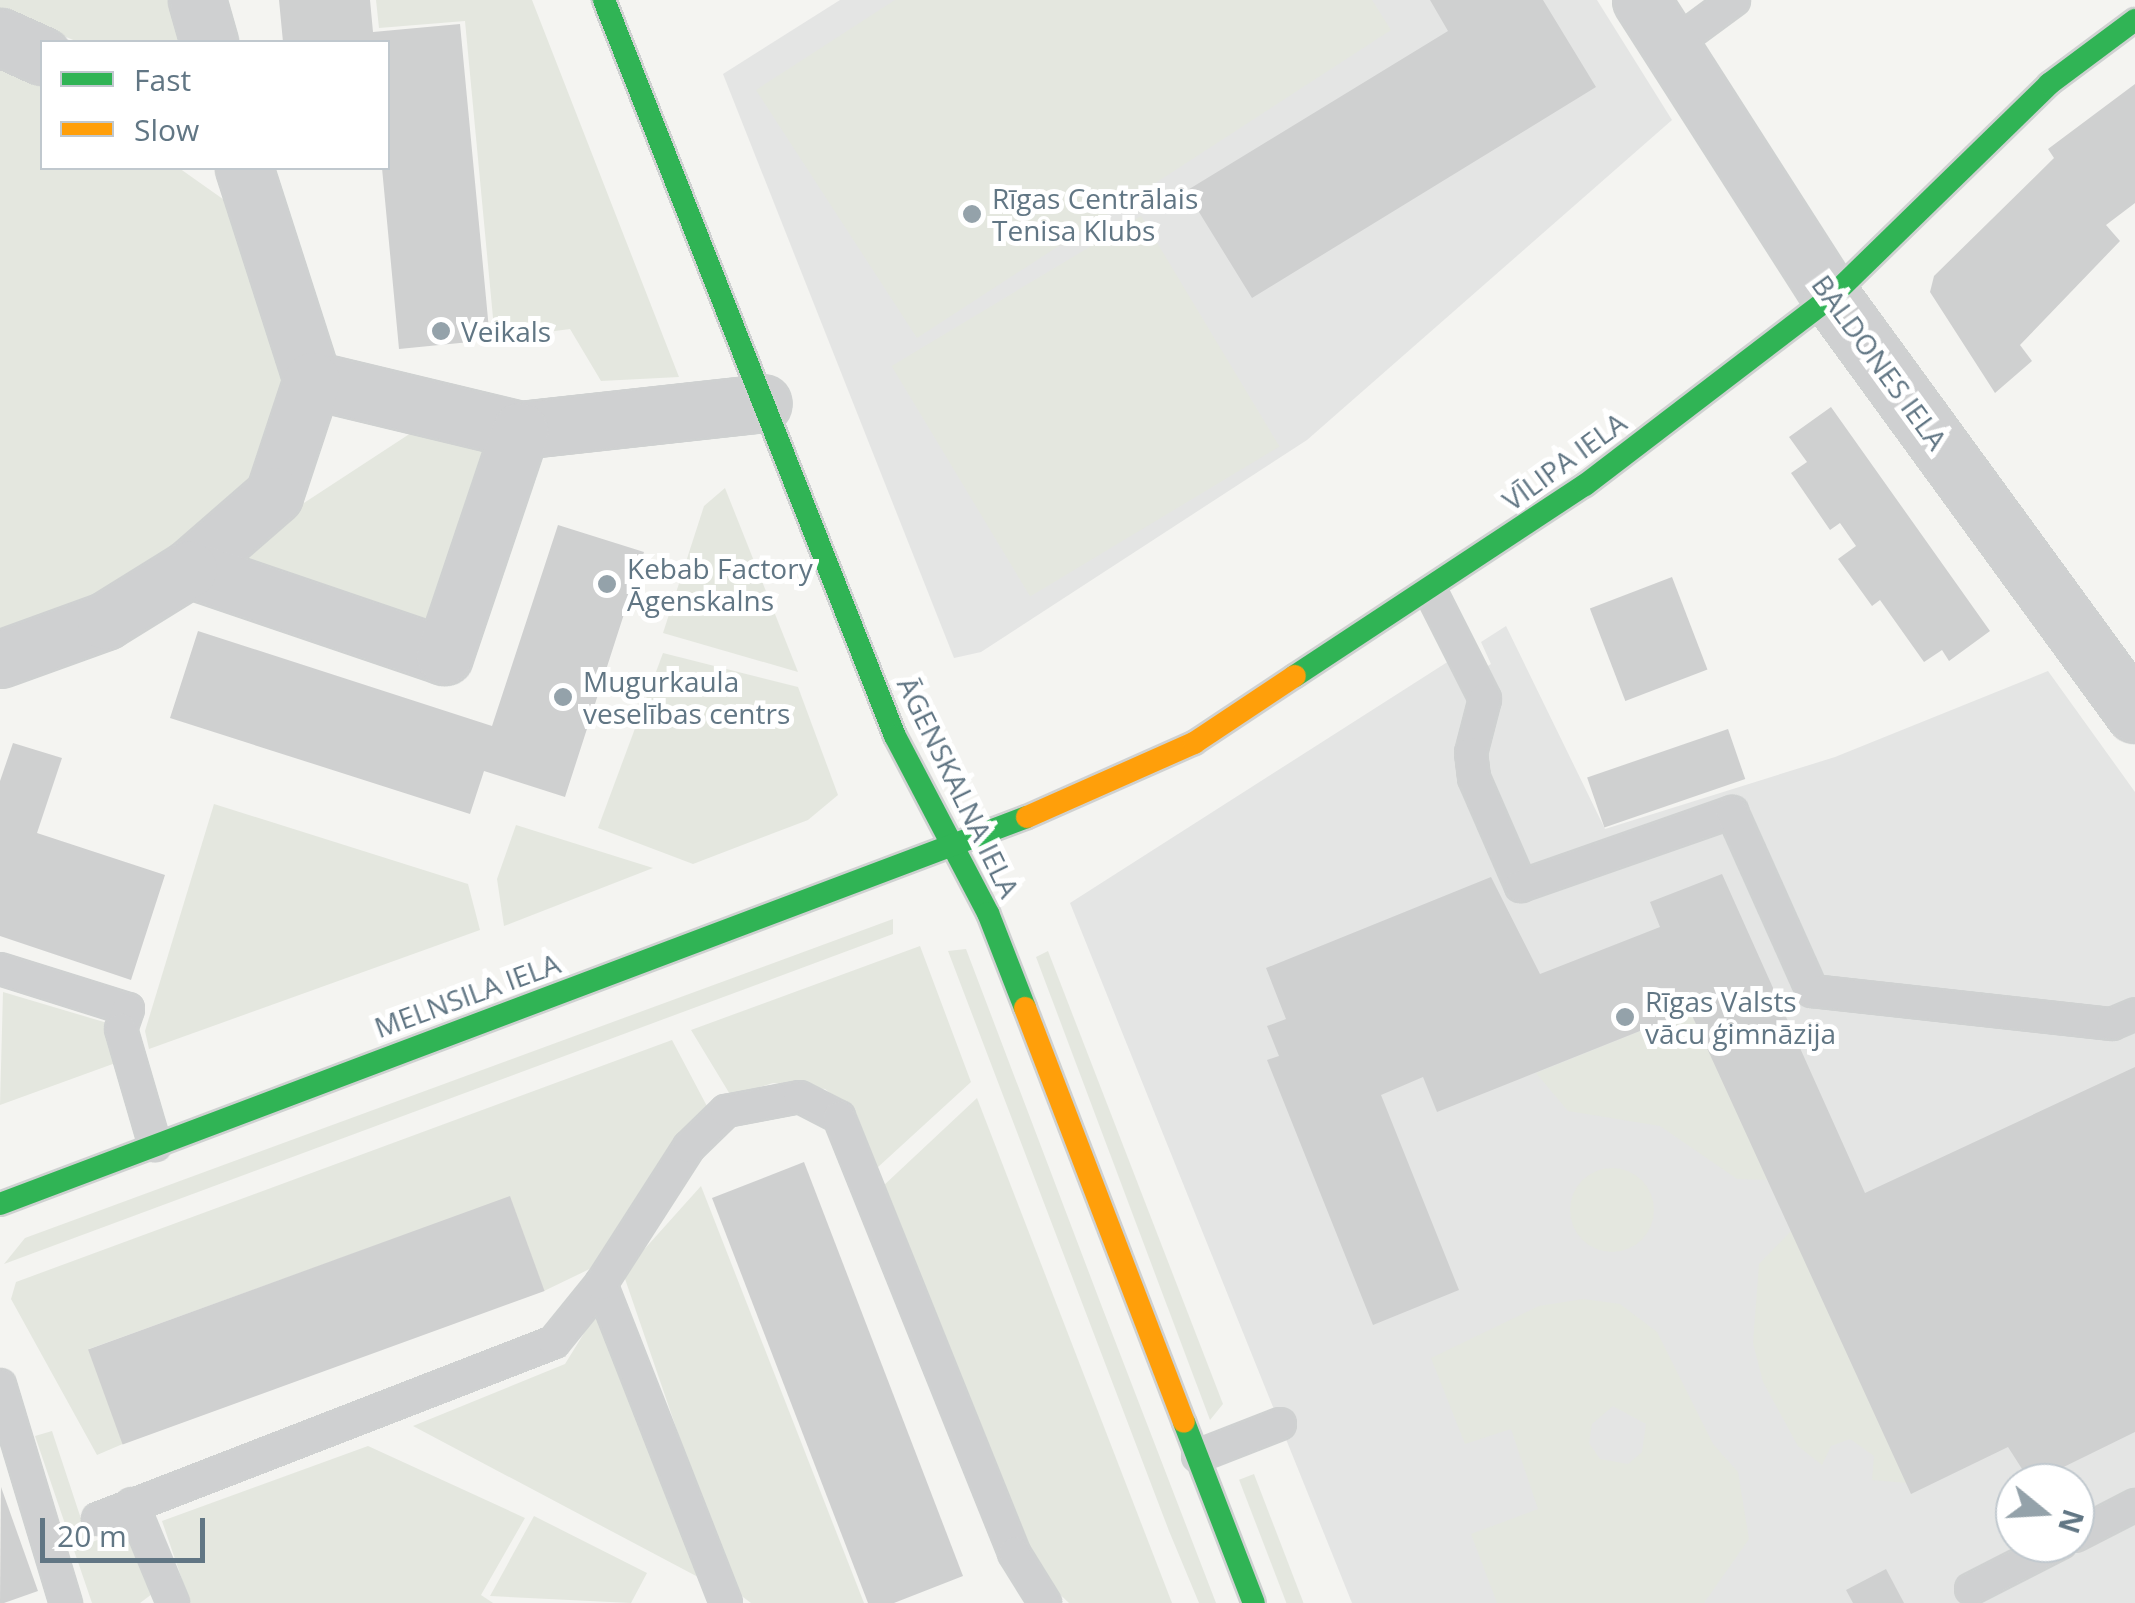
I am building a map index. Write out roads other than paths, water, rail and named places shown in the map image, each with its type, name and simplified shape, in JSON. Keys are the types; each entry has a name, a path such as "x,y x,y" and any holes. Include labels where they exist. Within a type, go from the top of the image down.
{"street":[{"path":"197,0 208,40"},
{"name":"ĀGENSKALNA IELA","path":"604,0 895,736 958,848 1254,1603"},
{"name":"BALDONES IELA","path":"1641,0 1832,297 2135,714"},
{"name":"VĪLIPA IELA","path":"958,848 1194,743 1431,592 1832,297 2049,84 2135,20"},
{"path":"0,37 40,55"},
{"path":"3,666 105,622 190,569 274,495 312,380 245,170"},
{"path":"312,380 520,430 762,403"},
{"path":"190,569 444,656 520,430"},
{"name":"MELNSILA IELA","path":"0,1204 958,848"}],"lane":[{"path":"1669,48 1734,0"},
{"path":"1431,592 1486,699 1470,753 1474,778 1520,886 1732,812 1812,991 2112,1024 2135,1014"},
{"path":"0,969 128,1009 122,1029 155,1144"},
{"path":"98,1519 554,1342 600,1284 689,1147 726,1111 765,1097 822,1103 839,1117 1014,1552 1045,1603"},
{"path":"600,1284 726,1603"},
{"path":"0,1385 66,1603"},
{"path":"1198,1456 1280,1424"},
{"path":"132,1504 173,1603"},
{"path":"2095,1526 2135,1505"},
{"path":"1972,1589 2022,1563"}],"place":[{"name":"Rīgas Centrālais Tenisa Klubs","path":"972,214"},
{"name":"Veikals","path":"441,331"},
{"name":"Kebab Factory Āgenskalns","path":"607,584"},
{"name":"Mugurkaula veselības centrs","path":"563,697"},
{"name":"Rīgas Valsts vācu ģimnāzija","path":"1625,1017"}]}
